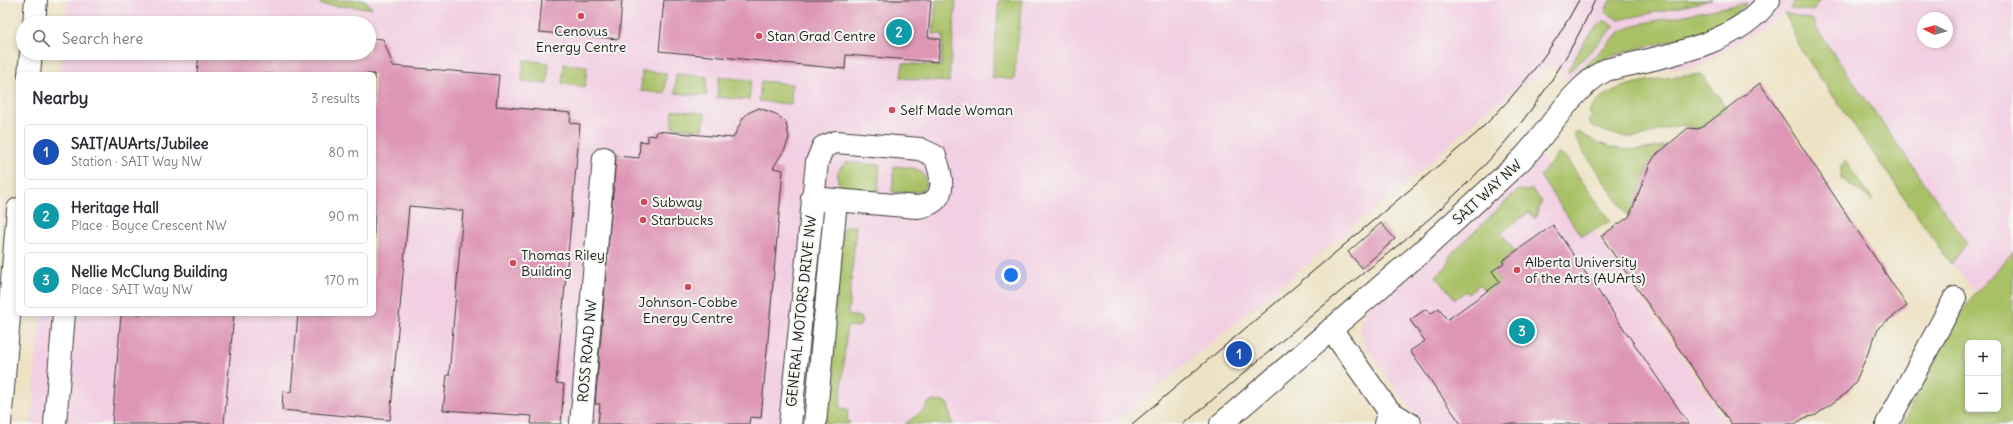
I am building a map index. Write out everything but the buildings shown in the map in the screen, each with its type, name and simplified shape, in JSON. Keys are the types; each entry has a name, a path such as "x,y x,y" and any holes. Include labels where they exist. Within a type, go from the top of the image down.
{"main road":[{"path":"35,16 36,0"},
{"name":"SAIT WAY NW","path":"1221,424 1420,253 1532,150 1591,78 1606,70 1704,45 1726,36 1759,12 1769,0"},
{"path":"29,72 30,60"},
{"name":"GENERAL MOTORS DRIVE NW","path":"790,424 812,198 817,162 824,147 836,142 920,149 935,156 942,176 941,188 937,198 929,206 917,207 812,198"},
{"name":"ROSS ROAD NW","path":"581,424 604,158"},
{"name":"GENERAL MOTORS DRIVE NW","path":"816,424 836,201"},
{"path":"0,424 16,233"},
{"path":"1888,424 1955,298"},
{"path":"55,424 64,316"},
{"path":"1331,329 1387,417 1410,424"}],"shaded area":[{"path":"67,0 2013,0 2013,332 1951,264 1801,50 1785,13 1695,68 1674,68 1625,78 1601,89 1587,100 1553,65 1486,111 1424,168 1113,424 31,424 40,316 376,316 376,72 61,72 62,60 376,60 376,16 66,16"},
{"name":"Alberta University of the Arts (AUArts)","path":"1539,155 1588,220 1727,424 1421,424 1364,344 1359,325 1367,310"}],"green space":[{"path":"321,0 365,0 372,8 321,5"},
{"path":"936,0 956,0 949,82 901,78 903,63 941,66 943,35 933,34"},
{"path":"999,0 1022,0 1014,80 992,77"},
{"path":"1610,0 1712,0 1619,20 1605,12"},
{"path":"1795,0 1820,0 1813,11 1790,9"},
{"path":"1747,3 1733,15 1710,28 1672,41 1613,56 1595,64 1578,75 1576,74 1621,31 1638,24"},
{"path":"1785,13 1813,20 1819,33 1967,243 1951,264 1801,50"},
{"path":"1603,20 1615,26 1569,73 1567,72 1584,42"},
{"path":"524,60 549,63 547,84 522,81"},
{"path":"564,64 587,66 585,87 562,84"},
{"path":"642,71 666,73 665,93 641,91"},
{"path":"676,74 707,77 706,96 675,93"},
{"path":"1701,74 1727,108 1699,128 1695,129 1680,125 1665,128 1643,136 1628,137 1594,127 1588,121 1592,118 1589,111 1598,100 1610,92 1640,82"},
{"path":"719,77 751,80 749,100 717,97"},
{"path":"761,81 792,84 791,104 759,101"},
{"path":"673,110 705,113 703,130 672,127"},
{"path":"1577,131 1599,143 1620,149 1631,150 1667,145 1650,164 1629,217 1582,150 1574,134"},
{"path":"1558,154 1566,158 1610,221 1581,236 1540,176"},
{"path":"1845,161 1873,201 1841,178 1841,166"},
{"path":"848,162 880,165 878,191 850,189 839,184 837,177 839,171 842,166"},
{"path":"894,166 913,168 921,171 926,185 923,189 918,191 905,193 892,192"},
{"path":"1531,189 1542,201 1535,219 1529,212 1501,233 1515,252 1493,271 1504,289 1491,298 1480,284 1468,294 1466,291 1455,299 1436,276 1447,266 1450,255 1516,192 1519,190 1528,191"},
{"path":"846,226 856,226 848,315 860,317 862,322 859,327 847,326 840,408 848,409 847,421 850,422 849,424 825,424 843,229"},
{"path":"2013,252 2013,424 1902,424 1959,316 1971,298"},
{"path":"932,401 947,402 953,424 905,424 925,409 928,403"}],"tram line":[{"path":"1132,424 1477,133 1506,103 1533,71 1569,19 1579,0"},
{"path":"1184,424 1321,308 1418,229 1482,168 1520,124 1554,77 1583,26 1595,0"}],"place":[{"name":"Cenovus Energy Centre","path":"581,16"},
{"name":"Heritage Hall","path":"899,32"},
{"name":"Stan Grad Centre","path":"759,36"},
{"name":"Self Made Woman","path":"892,110"},
{"name":"Subway","path":"644,202"},
{"name":"Starbucks","path":"643,220"},
{"name":"Thomas Riley Building","path":"513,263"},
{"name":"Alberta University of the Arts (AUArts)","path":"1517,270"},
{"name":"Johnson-Cobbe Energy Centre","path":"688,287"},
{"name":"Nellie McClung Building","path":"1522,331"},
{"name":"SAIT/AUArts/Jubilee","path":"1239,354"}]}
